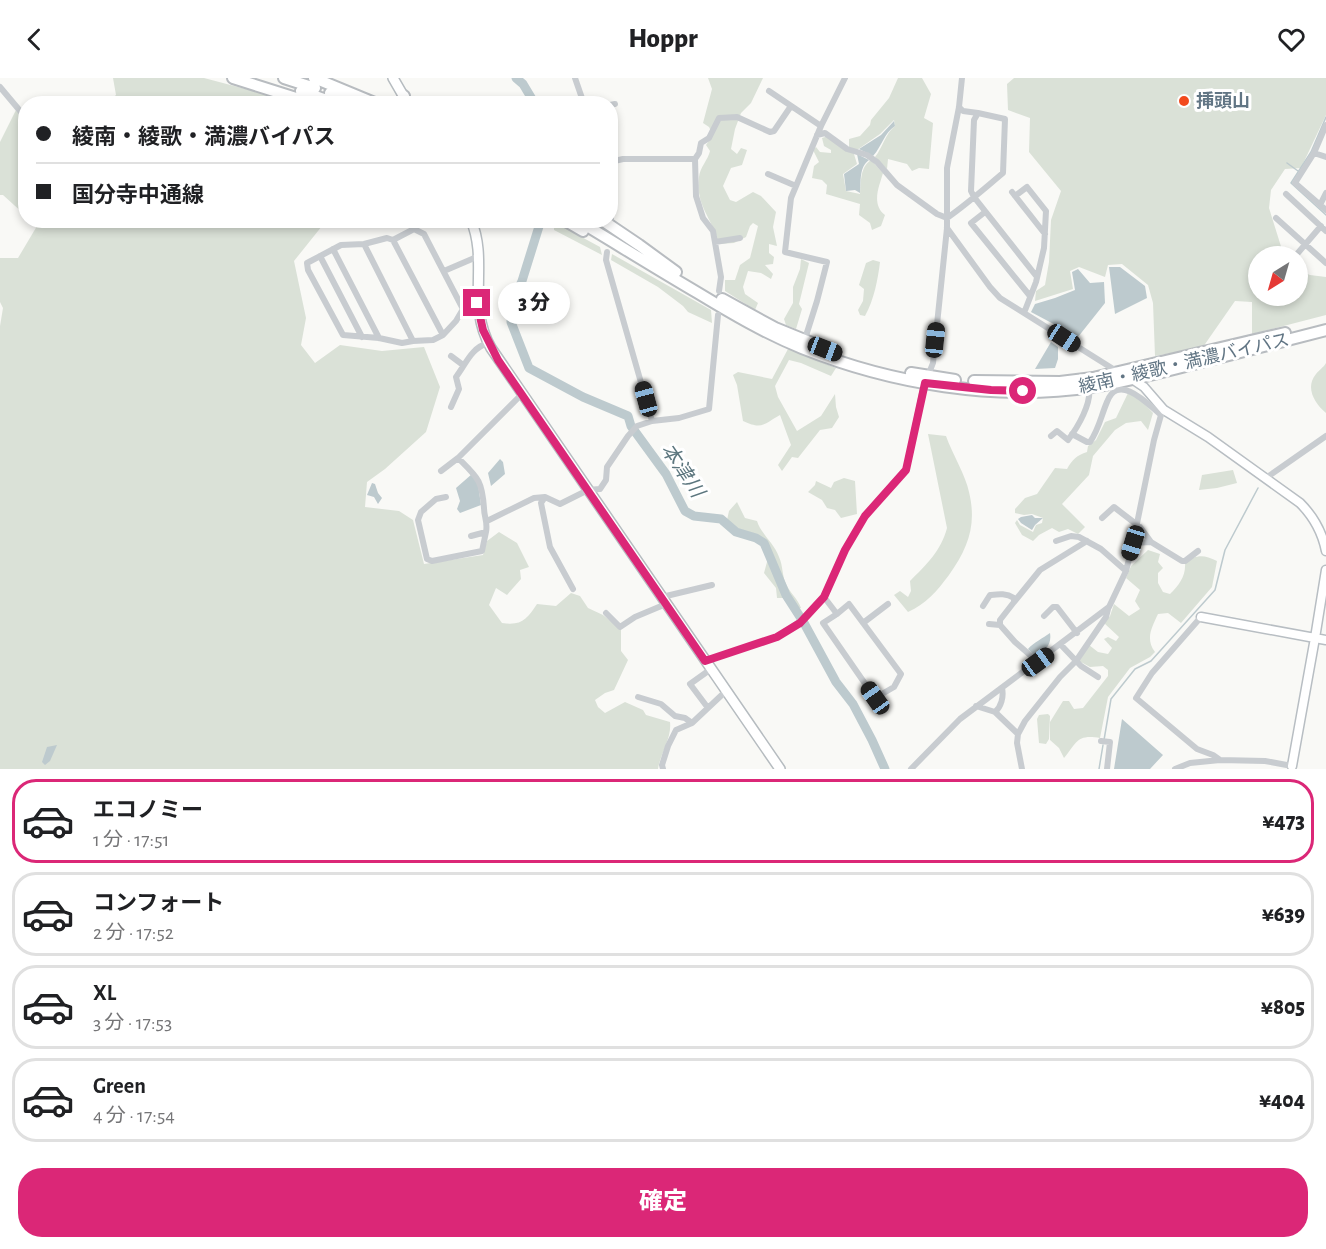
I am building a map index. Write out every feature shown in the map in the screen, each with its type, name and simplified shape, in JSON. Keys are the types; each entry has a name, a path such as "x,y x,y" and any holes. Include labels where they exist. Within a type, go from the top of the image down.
{"highway":[{"path":"233,78 313,96"},
{"path":"256,78 315,96"},
{"path":"284,78 318,96"},
{"path":"314,78 359,96"},
{"path":"580,228 675,275"},
{"name":"綾南・綾歌・満濃バイパス","path":"591,228 803,344 927,379 991,390 1023,391 1089,387 1132,379 1326,330"},
{"name":"綾南・綾歌・満濃バイパス","path":"603,228 675,275"},
{"path":"614,228 639,245 675,275"},
{"name":"綾南・綾歌・満濃バイパス","path":"927,379 1023,383 1060,382 1119,373 1326,322"}],"main road":[{"path":"393,78 402,96"},
{"path":"474,228 479,256 478,311 488,343 780,769"}],"street":[{"path":"576,78 582,96"},
{"path":"803,344 827,262 785,252 791,198 821,126 845,78"},
{"path":"708,708 690,684 708,665 777,637 802,621 824,597 845,550 865,516 906,470 927,379 933,363 947,228 947,160 959,107 962,78"},
{"path":"0,87 18,108"},
{"path":"769,90 821,126"},
{"path":"719,291 721,277 713,231 703,218 696,196 695,159 701,143 709,138 719,118 737,117 770,132 774,131 792,106"},
{"path":"947,218 1003,173 1005,119 963,111 959,107"},
{"path":"978,113 974,120 971,191 1037,277"},
{"path":"1326,125 1314,153 1295,183 1306,195 1326,210"},
{"path":"817,135 825,133 847,149 877,162 897,185 937,214 947,218"},
{"path":"1314,153 1326,158"},
{"path":"618,160 695,159"},
{"path":"768,174 796,186"},
{"path":"1024,314 1044,248 1045,234 1046,211 1027,187 1013,194 1045,234"},
{"path":"1320,204 1326,193"},
{"path":"1286,194 1324,228 1306,244"},
{"path":"1298,204 1306,195"},
{"path":"985,212 972,223 1030,296"},
{"path":"1276,218 1326,263"},
{"path":"947,228 993,291 1024,314 1144,387 1162,412 1126,571 1109,607 1098,621 1077,661 1060,678 1018,734 1017,743 1022,769"},
{"path":"393,240 414,229 424,234 463,309 443,335 434,340 413,340 402,343 379,338 343,335 308,270 307,263 341,245 364,244 387,238 393,240 443,335"},
{"path":"715,242 740,238"},
{"path":"364,244 413,340"},
{"path":"333,249 379,338"},
{"path":"607,252 606,260 652,421"},
{"path":"320,256 362,337"},
{"path":"444,271 479,256"},
{"path":"487,521 534,498 545,497 560,504 588,490 600,489 606,480 607,466 637,426 652,421 679,418 709,409 718,315"},
{"path":"451,407 459,389 456,377 472,352 488,343"},
{"path":"451,356 463,365"},
{"path":"1051,436 1057,431 1068,440 1090,394 1089,387"},
{"path":"1072,434 1090,442 1113,392 1129,390 1162,412 1208,437 1300,502 1318,526 1326,551"},
{"path":"441,471 458,458 522,394"},
{"path":"1266,478 1326,436"},
{"path":"446,497 436,499 421,512 418,520 427,559 432,561 482,551 487,521 482,486 477,477 458,458"},
{"path":"545,497 541,503 550,547 573,590"},
{"path":"1102,518 1114,507 1137,525 1151,542 1182,561 1198,551"},
{"path":"471,536 486,532"},
{"path":"1056,541 1071,536 1079,537 1101,549 1126,571"},
{"path":"1000,625 1000,620 1040,570 1087,541"},
{"path":"1133,543 1151,542"},
{"path":"1175,769 1183,768 1190,763 1220,760 1265,761 1292,766 1326,570"},
{"path":"606,613 620,627 664,600 712,585"},
{"path":"983,606 990,595 1009,595 1014,598 1014,602"},
{"path":"824,597 837,614"},
{"path":"849,604 901,674 894,687 875,698 823,623 837,614 849,604"},
{"path":"863,623 888,604"},
{"path":"1044,616 1053,607 1057,607 1077,633"},
{"path":"1220,760 1197,749 1136,698 1152,673 1201,617 1326,640"},
{"path":"911,769 945,733 976,706 1077,633 1098,621"},
{"path":"989,624 1000,625 1038,662"},
{"path":"1061,645 1098,677"},
{"path":"995,712 1004,694 1002,688"},
{"path":"663,769 662,765 668,746 676,730 692,723 726,691"},
{"path":"638,697 661,704 675,716 685,718 692,723"},
{"path":"976,706 995,712 1018,734"},
{"path":"1104,741 1110,742 1107,769"}],"shaded area":[{"path":"113,78 204,78 270,96 115,96"},
{"path":"708,78 763,78 751,103 741,113 735,129 731,149 737,154 741,148 747,150 742,165 731,168 723,186 730,200 736,202 753,192 761,196 776,212 773,227 777,246 769,244 769,253 774,257 773,264 765,265 773,274 771,279 761,273 748,271 743,287 745,294 758,303 755,310 725,291 725,280 735,280 740,265 750,258 758,226 753,223 746,237 734,243 719,244 702,204 698,187 702,167 710,151 706,145 713,135 709,127 703,123 712,89"},
{"path":"898,78 922,78 931,94 924,118 933,123 929,169 919,168 912,171 907,164 888,159 887,169 875,157 895,126 894,120 880,134 857,150 849,147 849,139 860,136 870,125 871,120 889,98"},
{"path":"1014,78 1326,78 1326,115 1301,168 1285,169 1271,190 1269,208 1281,246 1248,246 1248,302 1235,301 1203,347 1155,356 1153,303 1148,285 1122,264 1108,265 1105,277 1079,267 1070,271 1073,289 1035,301 1036,291 1045,285 1049,262 1051,220 1061,191 1029,152 1030,118 1008,110 1007,84"},
{"path":"16,110 18,113 18,209 3,195 0,195 0,142"},
{"path":"894,121 895,126 888,132 873,156 859,149 881,135"},
{"path":"828,136 854,154 857,164 843,174 846,191 860,194 863,171 871,160 883,173 877,195 878,206 885,215 881,226 872,230 870,223 859,215 860,204 826,194 827,185 822,180 812,178 814,166 819,162 813,150 816,147 820,152 831,153 831,150 824,146 822,138"},
{"path":"857,154 869,160 862,171 860,193 855,190 846,191 844,174 859,164"},
{"path":"36,228 320,228 294,261 306,318 301,345 315,363 340,345 382,351 424,347 440,387 426,432 367,482 365,507 399,511 413,520 424,564 483,555 487,541 499,532 517,543 529,567 520,570 521,579 507,595 496,588 489,605 502,623 509,624 523,620 537,604 556,606 571,593 580,596 588,608 603,615 621,629 621,651 628,660 614,690 595,700 598,707 605,713 625,702 643,710 646,715 670,722 669,734 658,769 0,769 0,326 3,308 0,302 0,258 18,258"},
{"path":"554,228 565,228 600,247 602,255"},
{"path":"612,254 711,310 712,323 688,312 658,287 611,260"},
{"path":"801,259 809,263 799,304 802,309 796,329 786,325 784,319 793,303 793,287"},
{"path":"873,260 880,262 879,269 873,296 865,316 860,315 858,310 863,301 864,289 859,285 866,263"},
{"path":"1109,267 1120,267 1145,286 1147,298 1115,314"},
{"path":"1078,269 1090,283 1104,282 1105,303 1078,337 1031,312 1035,304 1075,290 1072,272"},
{"path":"1308,274 1326,277 1326,315 1252,334 1252,306 1308,306"},
{"path":"1051,342 1058,347 1055,368 1035,369"},
{"path":"788,349 836,368 831,376 789,360 775,386 778,397 797,431 821,416 835,394 839,417 832,428 820,430 798,458 792,457 782,471 778,465 791,445 780,415 759,425 743,421 733,375 738,372 772,379"},
{"path":"1326,363 1326,413 1312,395 1311,384"},
{"path":"1128,393 1139,398 1153,413 1148,430 1141,421 1126,423 1115,430 1093,456 1089,475 1062,504 1085,527 1078,534 1068,529 1059,532 1052,528 1033,541 1022,535 1015,523 1017,520 1020,525 1033,532 1036,525 1042,523 1043,518 1032,514 1015,513 1015,509 1025,498 1037,494 1055,468 1067,469 1075,458 1087,452 1088,446 1096,440 1105,422 1116,418"},
{"path":"928,434 946,436 967,486 971,504 971,526 966,546 949,575 931,596 908,612 894,595 900,591 908,597 911,591 910,581 937,551 947,528"},
{"path":"500,459 503,462 505,474 491,486 488,473"},
{"path":"1233,470 1237,483 1199,490 1202,475"},
{"path":"472,474 478,484 481,505 460,513 457,509 460,501 456,488"},
{"path":"844,478 855,481 857,514 841,518 835,510 827,508 822,500 808,492 816,481 831,488 834,482"},
{"path":"372,483 375,484 382,498 378,504 374,497 367,495"},
{"path":"737,502 745,518 757,521 774,547 786,584 801,608 796,609 789,598 777,598 776,588 764,573 770,551 766,545 727,520 729,511"},
{"path":"1032,515 1035,518 1043,518 1032,530 1018,519"},
{"path":"1148,550 1160,554 1158,562 1163,568 1158,573 1158,583 1163,592 1170,594 1181,580 1185,563 1201,556 1217,561 1212,587 1181,623 1168,613 1158,614 1150,638 1155,652 1130,668 1108,697 1100,738 1081,739 1064,758 1059,748 1050,740 1050,722 1063,701 1069,701 1074,709 1083,708 1108,676 1108,670 1103,666 1090,667 1079,661 1089,645 1098,652 1108,654 1112,648 1104,639 1108,637 1116,641 1119,637 1104,623 1110,616 1114,604 1129,616 1140,609 1135,601 1140,590 1126,578 1131,566"},
{"path":"1050,633 1049,644 1037,658 1028,649"},
{"path":"1048,714 1050,716 1049,739 1046,744 1039,743 1037,719 1039,715"},
{"path":"1122,719 1163,755 1150,769 1114,769"},
{"path":"57,745 50,761 45,765 42,762 47,747"}],"waterway":[{"name":"本津川","path":"516,78 530,96"},
{"path":"1326,117 1311,152 1291,183 1326,215"},
{"path":"1287,163 1298,171"},
{"name":"本津川","path":"539,228 522,281 512,303 511,322 529,368 583,397 628,416 631,426 666,474 685,511 694,516 721,519 736,532 764,543 786,595 836,682 853,704 885,769"},
{"path":"1104,740 1111,699 1135,669 1151,661 1215,590 1225,550 1258,488"},
{"path":"1099,769 1103,745"}],"place":[{"name":"挿頭山","path":"1184,101"}],"route":[{"path":"477,303 486,340 498,360 705,661 777,637 800,623 824,597 845,550 865,516 906,470 925,383 1023,391"}]}
